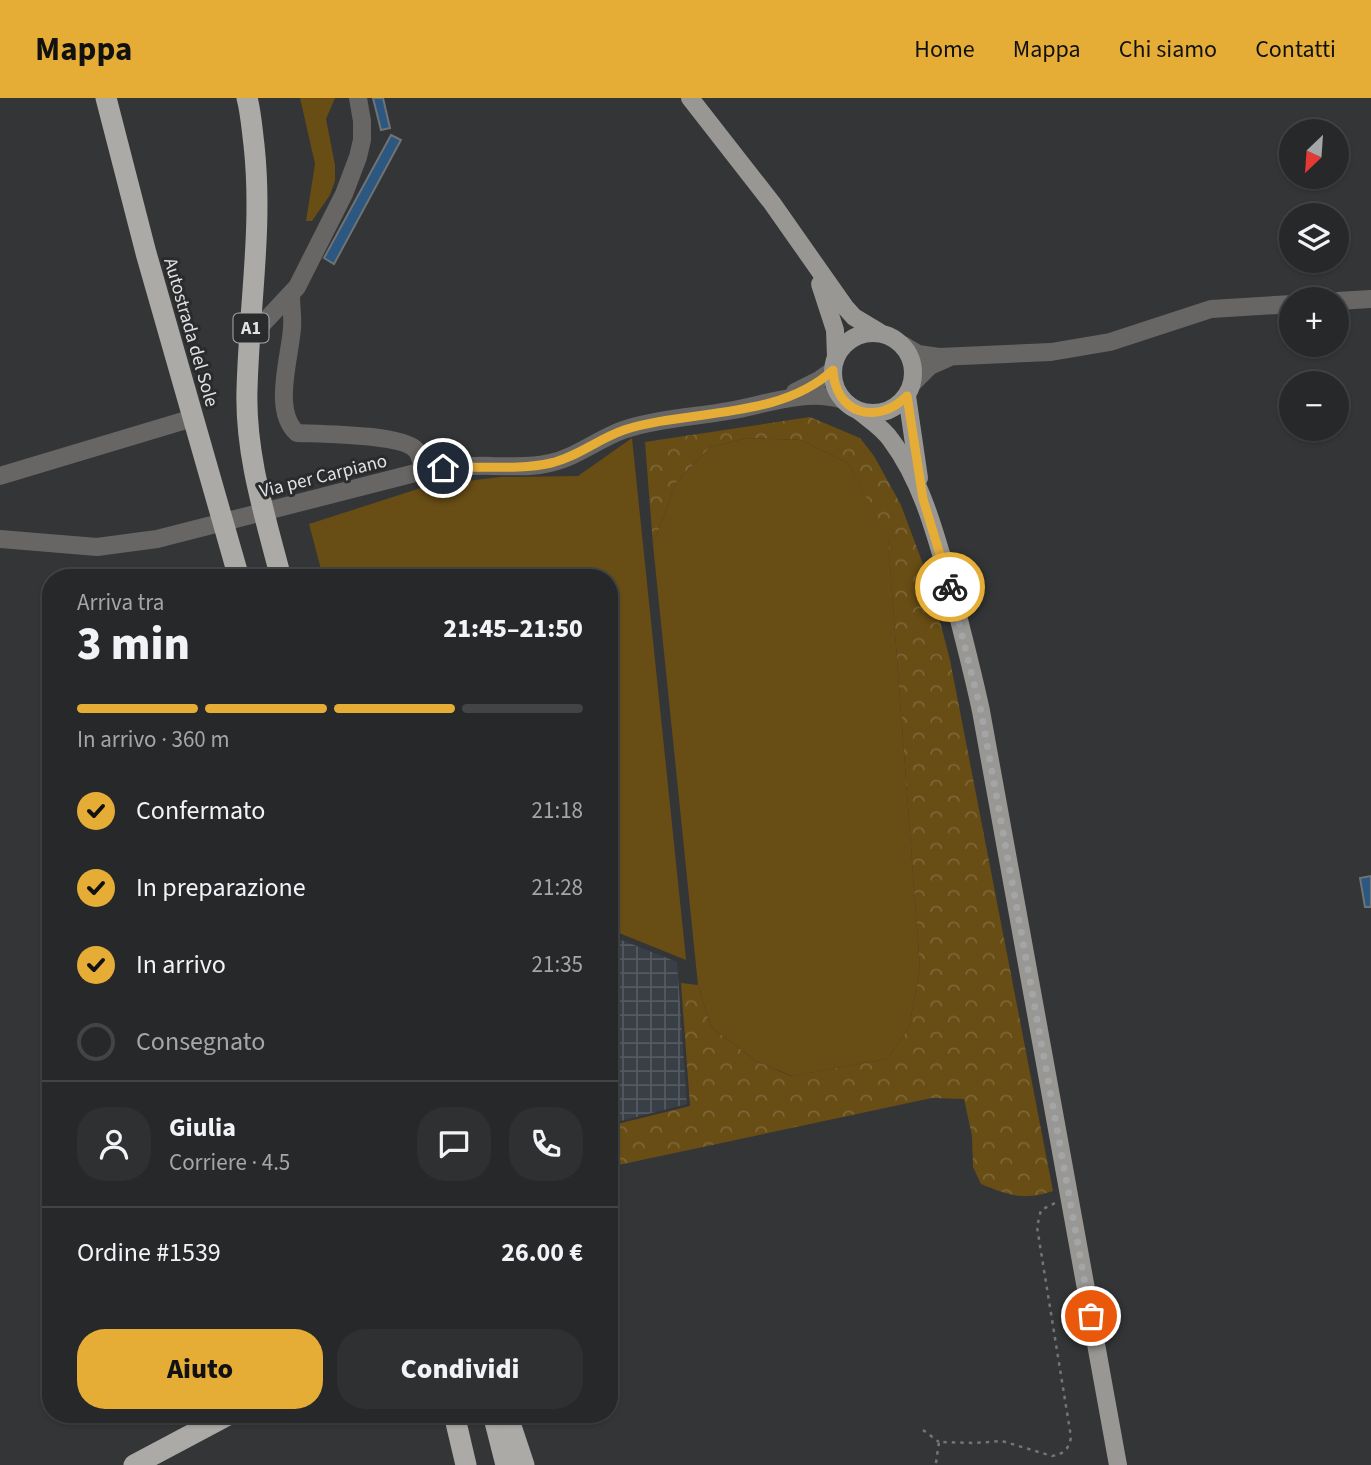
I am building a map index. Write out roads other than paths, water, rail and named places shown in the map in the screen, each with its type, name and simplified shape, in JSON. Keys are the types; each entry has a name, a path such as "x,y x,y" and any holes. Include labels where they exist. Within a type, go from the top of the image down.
{"highway":[{"name":"Autostrada del Sole","path":"106,98 146,253 236,569"},
{"name":"Autostrada del Sole","path":"247,98 256,164 257,203 247,390 249,441 279,569"},
{"path":"134,1465 213,1423"},
{"path":"456,1423 466,1465"},
{"path":"496,1423 506,1465"},
{"path":"510,1423 524,1465"}],"main road":[{"path":"690,98 746,167 845,307 854,317 903,345 911,356 914,370 910,389 923,499"},
{"path":"803,246 831,313 835,330 837,391 843,400 890,438 909,468 923,499 941,555 981,711 1118,1465"},
{"path":"834,363 843,346 853,337 879,332"},
{"path":"859,411 886,411 898,405 910,389"},
{"path":"1087,1292 1088,1361 1106,1465"}],"street":[{"path":"251,336 291,296 344,194 362,140 358,98"},
{"path":"291,296 292,326 284,411 292,428 297,433 382,438 409,445 416,450 423,471"},
{"path":"1349,301 1371,299"},
{"path":"903,345 918,354 1025,355 1111,342 1211,309 1279,305"},
{"path":"910,389 930,366 955,356"},
{"name":"Via per Carpiano","path":"775,401 819,380 834,363"},
{"name":"Via per Carpiano","path":"0,539 97,547 128,545 423,471 464,466 525,467 550,463 572,456 623,430 814,395 843,400"},
{"path":"0,476 193,418"}]}
